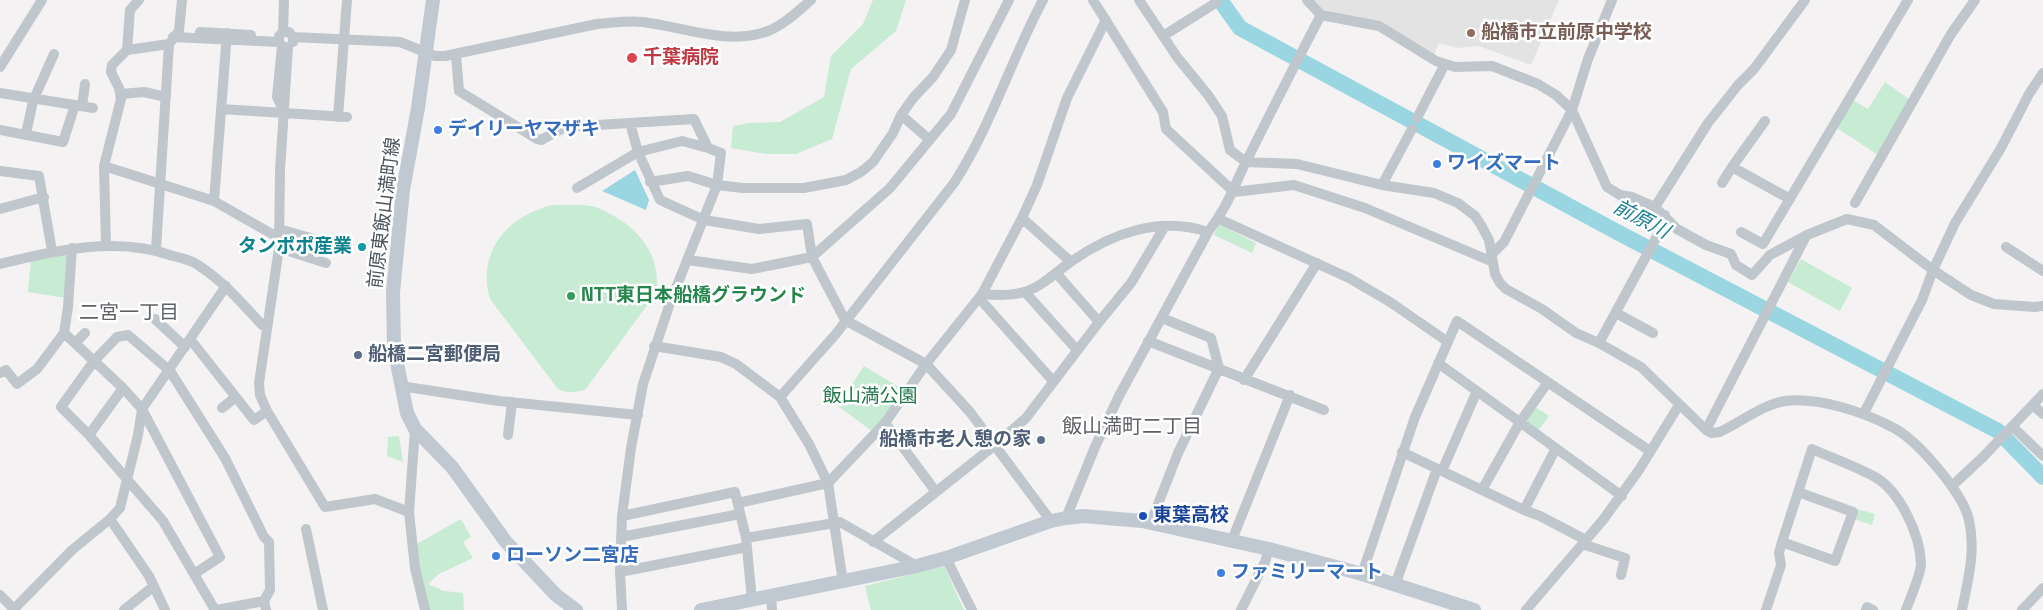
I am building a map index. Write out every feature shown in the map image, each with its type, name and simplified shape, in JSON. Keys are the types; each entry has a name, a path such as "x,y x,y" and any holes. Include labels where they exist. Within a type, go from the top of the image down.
{"street":[{"path":"0,67 42,0"},
{"path":"127,50 130,10 139,0"},
{"path":"156,249 166,97 174,38 182,0"},
{"path":"284,0 286,39 279,239 259,383 260,395 325,507 376,499 409,512"},
{"path":"286,39 291,0"},
{"path":"221,109 342,117 347,0"},
{"name":"前原東飯山満町線","path":"415,430 407,413 400,386 394,348 394,280 403,190 427,52 433,0"},
{"path":"106,246 104,166 117,120 121,94 111,72 112,66 127,50 174,38 226,37 344,42 400,42 435,56 456,55 580,28 642,22 734,37 756,34 775,28 811,0"},
{"path":"650,182 688,176 716,185 742,188 804,188 846,180 861,172 873,162 893,133 901,115 914,97 933,77 951,50 965,0"},
{"path":"688,260 752,269 812,258 890,188 952,114 1009,0"},
{"path":"780,397 813,361 846,320 935,208 970,158 998,101 1022,39 1042,0"},
{"path":"1093,0 1162,112 1166,129 1234,192 1294,185 1365,208 1493,258"},
{"path":"1139,0 1222,116 1230,150 1246,162 1297,164 1382,185 1434,193 1458,203 1475,216 1481,225 1488,240 1495,274 1506,289 1542,309 1576,333 1600,343 1641,367 1706,430 1720,432 1775,403 1785,402 1810,402 1864,413 1896,429 1927,457 1953,485 1969,519 1973,551 1962,610"},
{"path":"1307,0 1321,15 1379,26 1436,61 1455,67 1492,66 1538,84 1556,95 1572,110 1607,187 1620,195 1655,207 1677,229 1706,245 1731,254 1736,265 1752,275 1770,255 1807,235 1847,219 1874,225 1933,270 1971,295 1994,304 2043,306"},
{"path":"1493,258 1504,242 1572,110 1588,59 1612,0"},
{"path":"1655,207 1708,123 1738,85 1754,69 1805,0"},
{"path":"1741,232 1763,244 1908,0"},
{"path":"1855,203 1952,34 1975,0"},
{"path":"1163,36 1217,2"},
{"path":"1066,518 1099,439 1148,340 1162,318 1208,232 1219,218 1234,192 1246,162 1321,15"},
{"path":"621,537 739,508 828,483 884,423 926,364 981,296 1037,185 1067,98 1106,20"},
{"path":"214,201 226,37"},
{"path":"26,134 34,98 54,54"},
{"path":"456,55 459,91 537,139 541,140 565,126 694,119 708,148"},
{"path":"1417,118 1445,64"},
{"path":"1864,413 1922,300 1933,270 1955,222 2001,148 2029,94 2043,73"},
{"path":"0,130 63,142 79,105 85,84"},
{"path":"121,94 144,92 166,97"},
{"path":"0,93 93,108"},
{"path":"901,115 930,140"},
{"path":"1722,183 1765,121"},
{"path":"630,123 638,152 650,182 660,200 704,220 759,229 807,224 812,258 846,320 926,364 970,412 1051,521"},
{"path":"1382,185 1412,129"},
{"path":"577,188 638,152 682,141 720,153 716,185 654,346 643,384 631,448 622,516 620,572 622,610"},
{"path":"104,166 214,201 279,239 326,263"},
{"path":"1732,167 1790,199"},
{"path":"0,171 39,176 52,251"},
{"path":"0,209 44,197"},
{"path":"1600,343 1662,228 1665,216"},
{"path":"1022,218 1071,262"},
{"path":"1219,218 1349,278 1390,302 1448,342"},
{"path":"873,542 1026,418 1099,322 1132,284 1165,226"},
{"path":"981,296 1025,292 1057,274 1090,250 1122,234 1145,227 1192,226 1208,232"},
{"path":"1706,430 1807,235"},
{"path":"279,239 328,243"},
{"path":"0,264 72,248 106,246 156,249 197,264 226,286 262,325 266,326"},
{"path":"2006,247 2043,271"},
{"path":"0,373 6,370 17,384 37,369 64,333 68,307 72,248"},
{"path":"1244,380 1317,263"},
{"path":"1057,274 1099,322"},
{"path":"0,595 14,610 72,550 110,519 120,508 142,409 170,372 226,286"},
{"path":"1025,292 1077,350"},
{"path":"981,296 1053,381"},
{"path":"1616,313 1653,333"},
{"path":"1151,522 1178,453 1219,368 1211,338 1162,318"},
{"path":"155,319 188,343 254,420 268,411"},
{"path":"1362,574 1415,417 1457,320 1650,451"},
{"path":"64,333 123,388 142,409 220,557 194,574"},
{"path":"75,343 85,333"},
{"path":"128,335 170,372 225,458 264,537 269,542 270,590 265,605 216,610 162,520 89,435 61,407 94,361 117,337 128,335"},
{"path":"1148,340 1244,380 1290,395 1324,410"},
{"path":"654,346 721,358 736,364 780,397 809,444 828,483 843,582"},
{"path":"1438,363 1622,496"},
{"path":"1482,490 1520,422 1548,382"},
{"path":"400,386 512,402 638,415"},
{"path":"89,435 123,388"},
{"path":"1395,585 1440,470 1477,391"},
{"path":"1953,485 2013,427 2043,394"},
{"path":"1232,540 1290,395"},
{"path":"222,408 236,397"},
{"path":"508,435 512,402"},
{"path":"1526,610 1622,496 1679,405"},
{"path":"2033,405 2043,414"},
{"path":"884,423 936,492"},
{"path":"2013,427 2043,456"},
{"path":"415,430 409,512 414,568 425,610"},
{"path":"415,430 452,467 506,542 556,595 576,610"},
{"path":"1524,510 1556,448"},
{"path":"1766,610 1781,565 1779,553 1782,542 1812,449 1876,478 1890,491 1907,516 1915,535 1921,564 1906,610"},
{"path":"1402,452 1540,516 1584,542 1625,558 1621,575"},
{"path":"622,516 736,492 746,543 752,600"},
{"path":"1782,542 1835,561 1853,512 1798,492"},
{"path":"701,610 752,600 772,603 843,582 946,558 1051,521 1084,516 1151,522 1232,540 1362,574 1474,610"},
{"path":"110,519 154,586 165,610"},
{"path":"620,572 834,522 840,522 917,566"},
{"path":"306,529 323,610"},
{"path":"1241,610 1265,562 1269,549"},
{"path":"946,558 972,610"},
{"path":"124,610 154,586"},
{"path":"2022,610 2043,588"},
{"path":"1866,610 1867,607 1873,610"}],"shaded area":[{"name":"船橋市立前原中学校","path":"1310,0 1559,0 1531,65 1479,46 1457,48 1439,43 1434,55 1381,23 1323,12"}],"green space":[{"path":"873,0 906,0 896,31 851,69 832,139 796,154 766,154 731,148 733,126 750,123 780,122 824,97 831,56 863,24"},
{"path":"1885,82 1909,99 1878,155 1837,128 1853,100 1868,109"},
{"name":"NTT東日本船橋グラウンド","path":"553,205 586,205 605,211 622,221 640,237 652,257 656,269 656,293 585,390 574,392 565,392 558,389 490,299 487,282 488,266 492,251 499,238 509,227 522,218 537,210"},
{"path":"1219,224 1256,243 1252,253 1214,235"},
{"path":"70,252 67,298 28,292 31,260"},
{"path":"1801,259 1852,288 1840,311 1788,282"},
{"name":"飯山満公園","path":"864,366 904,390 873,432 838,406"},
{"path":"1535,407 1549,416 1538,431 1528,425 1527,418"},
{"path":"399,436 403,462 387,456 388,437"},
{"path":"1857,509 1875,514 1872,525 1854,519"},
{"path":"461,519 471,537 463,542 473,558 439,574 428,584 444,591 463,593 464,610 430,610 420,584 415,545"},
{"path":"944,566 964,610 871,610 865,586"}],"water":[{"path":"635,170 649,200 646,210 602,191"}],"waterway":[{"name":"前原川","path":"1220,0 1240,28 1617,232 1998,431 2043,477"}],"place":[{"name":"船橋市立前原中学校","path":"1471,33"},
{"name":"千葉病院","path":"632,58"},
{"name":"デイリーヤマザキ","path":"438,130"},
{"name":"ワイズマート","path":"1437,164"},
{"name":"タンポポ産業","path":"362,247"},
{"name":"NTT東日本船橋グラウンド","path":"571,296"},
{"name":"船橋二宮郵便局","path":"358,355"},
{"name":"船橋市老人憩の家","path":"1041,440"},
{"name":"東葉高校","path":"1143,516"},
{"name":"ローソン二宮店","path":"496,556"},
{"name":"ファミリーマート","path":"1221,573"}],"district":[{"name":"二宮一丁目","path":"129,314"},
{"name":"飯山満町二丁目","path":"1132,428"}]}
